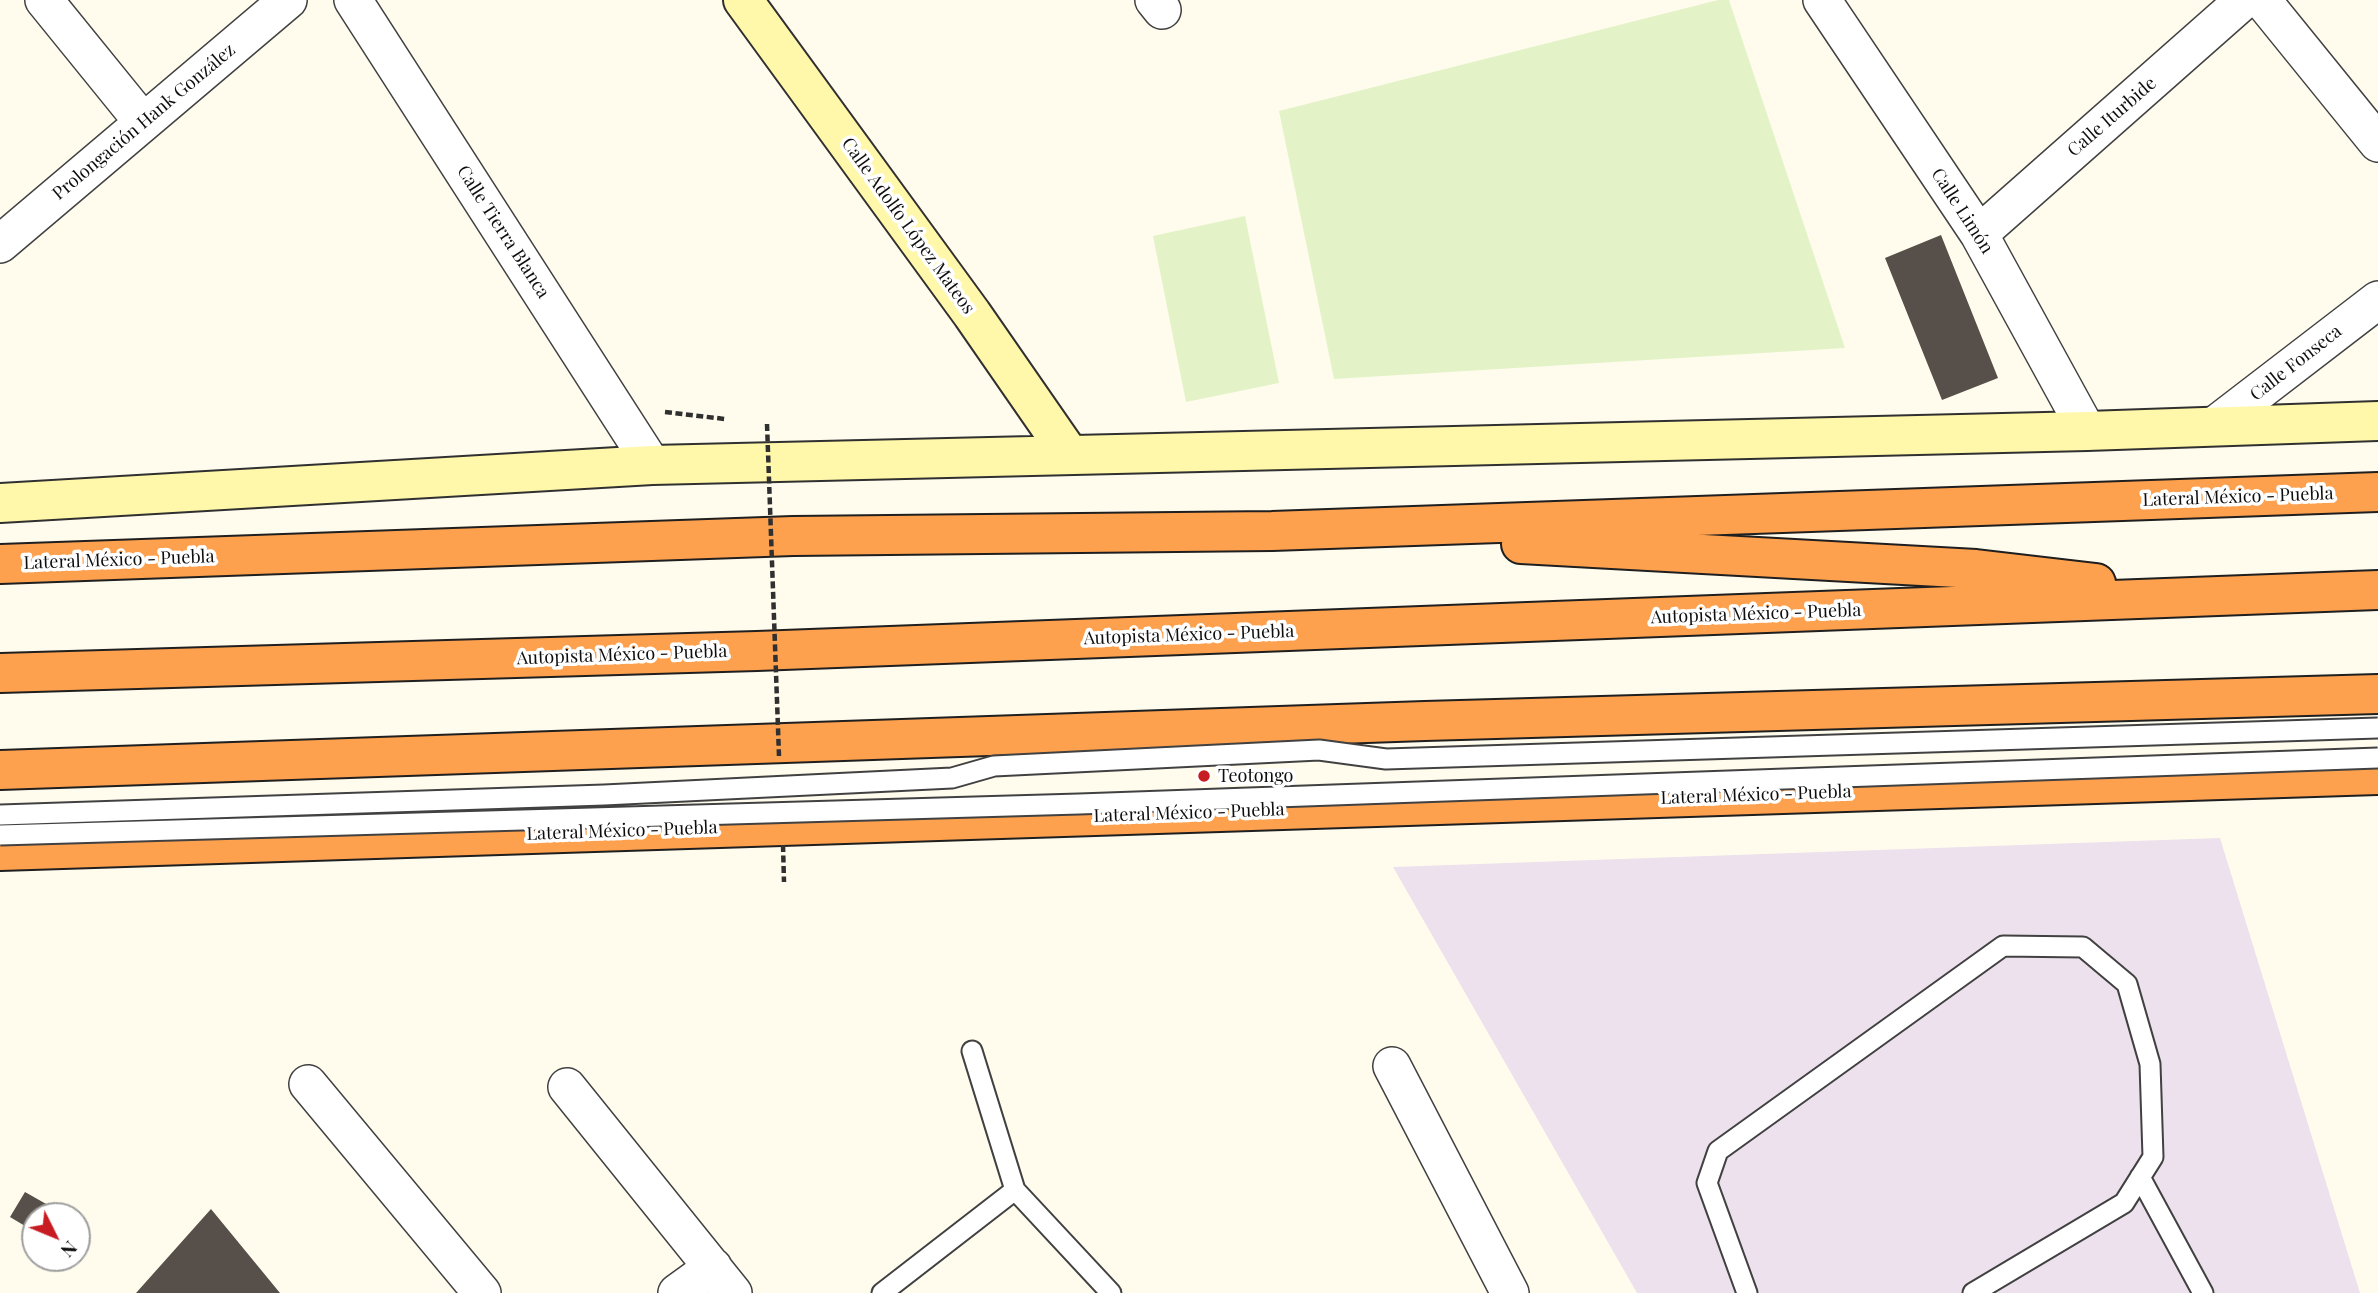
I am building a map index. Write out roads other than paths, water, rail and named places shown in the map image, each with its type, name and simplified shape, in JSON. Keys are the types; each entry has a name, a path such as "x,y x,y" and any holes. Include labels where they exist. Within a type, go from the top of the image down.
{"highway":[{"name":"Lateral México - Puebla","path":"0,564 793,536 1272,531 2378,492"},
{"path":"1272,531 1976,569 2217,597"},
{"name":"Autopista México - Puebla","path":"0,673 743,652 2378,590"},
{"path":"0,770 1411,721 2378,694"},
{"name":"Lateral México - Puebla","path":"0,851 2378,775"}],"street":[{"path":"44,0 143,122"},
{"name":"Prolongación Hank González","path":"0,244 288,0"},
{"name":"Calle Tierra Blanca","path":"353,0 652,465"},
{"name":"Calle Adolfo López Mateos","path":"743,0 972,314 1069,454"},
{"name":"Calle Limón","path":"1822,0 1979,234 2087,431"},
{"name":"Calle Iturbide","path":"1979,234 2244,0"},
{"path":"2262,0 2378,143"},
{"name":"Calle Fonseca","path":"2214,426 2378,300"},
{"path":"0,503 652,465 2087,431 2378,421"},
{"path":"1392,1066 1510,1293"},
{"path":"308,1084 482,1293"},
{"path":"567,1087 723,1280 677,1293"}],"lane":[{"path":"0,815 604,795 952,778 994,766 1320,750 1386,759 2378,728"},
{"path":"0,835 1079,804 2378,758"},
{"path":"1747,1293 1707,1183 1718,1152 2003,946 2083,947 2126,984 2150,1064 2153,1157 2124,1203 1973,1293"},
{"path":"972,1051 1015,1190 1111,1293"},
{"path":"2140,1177 2203,1293"},
{"path":"882,1293 1015,1190"}],"place":[{"name":"Teotongo","path":"1204,776"}]}
